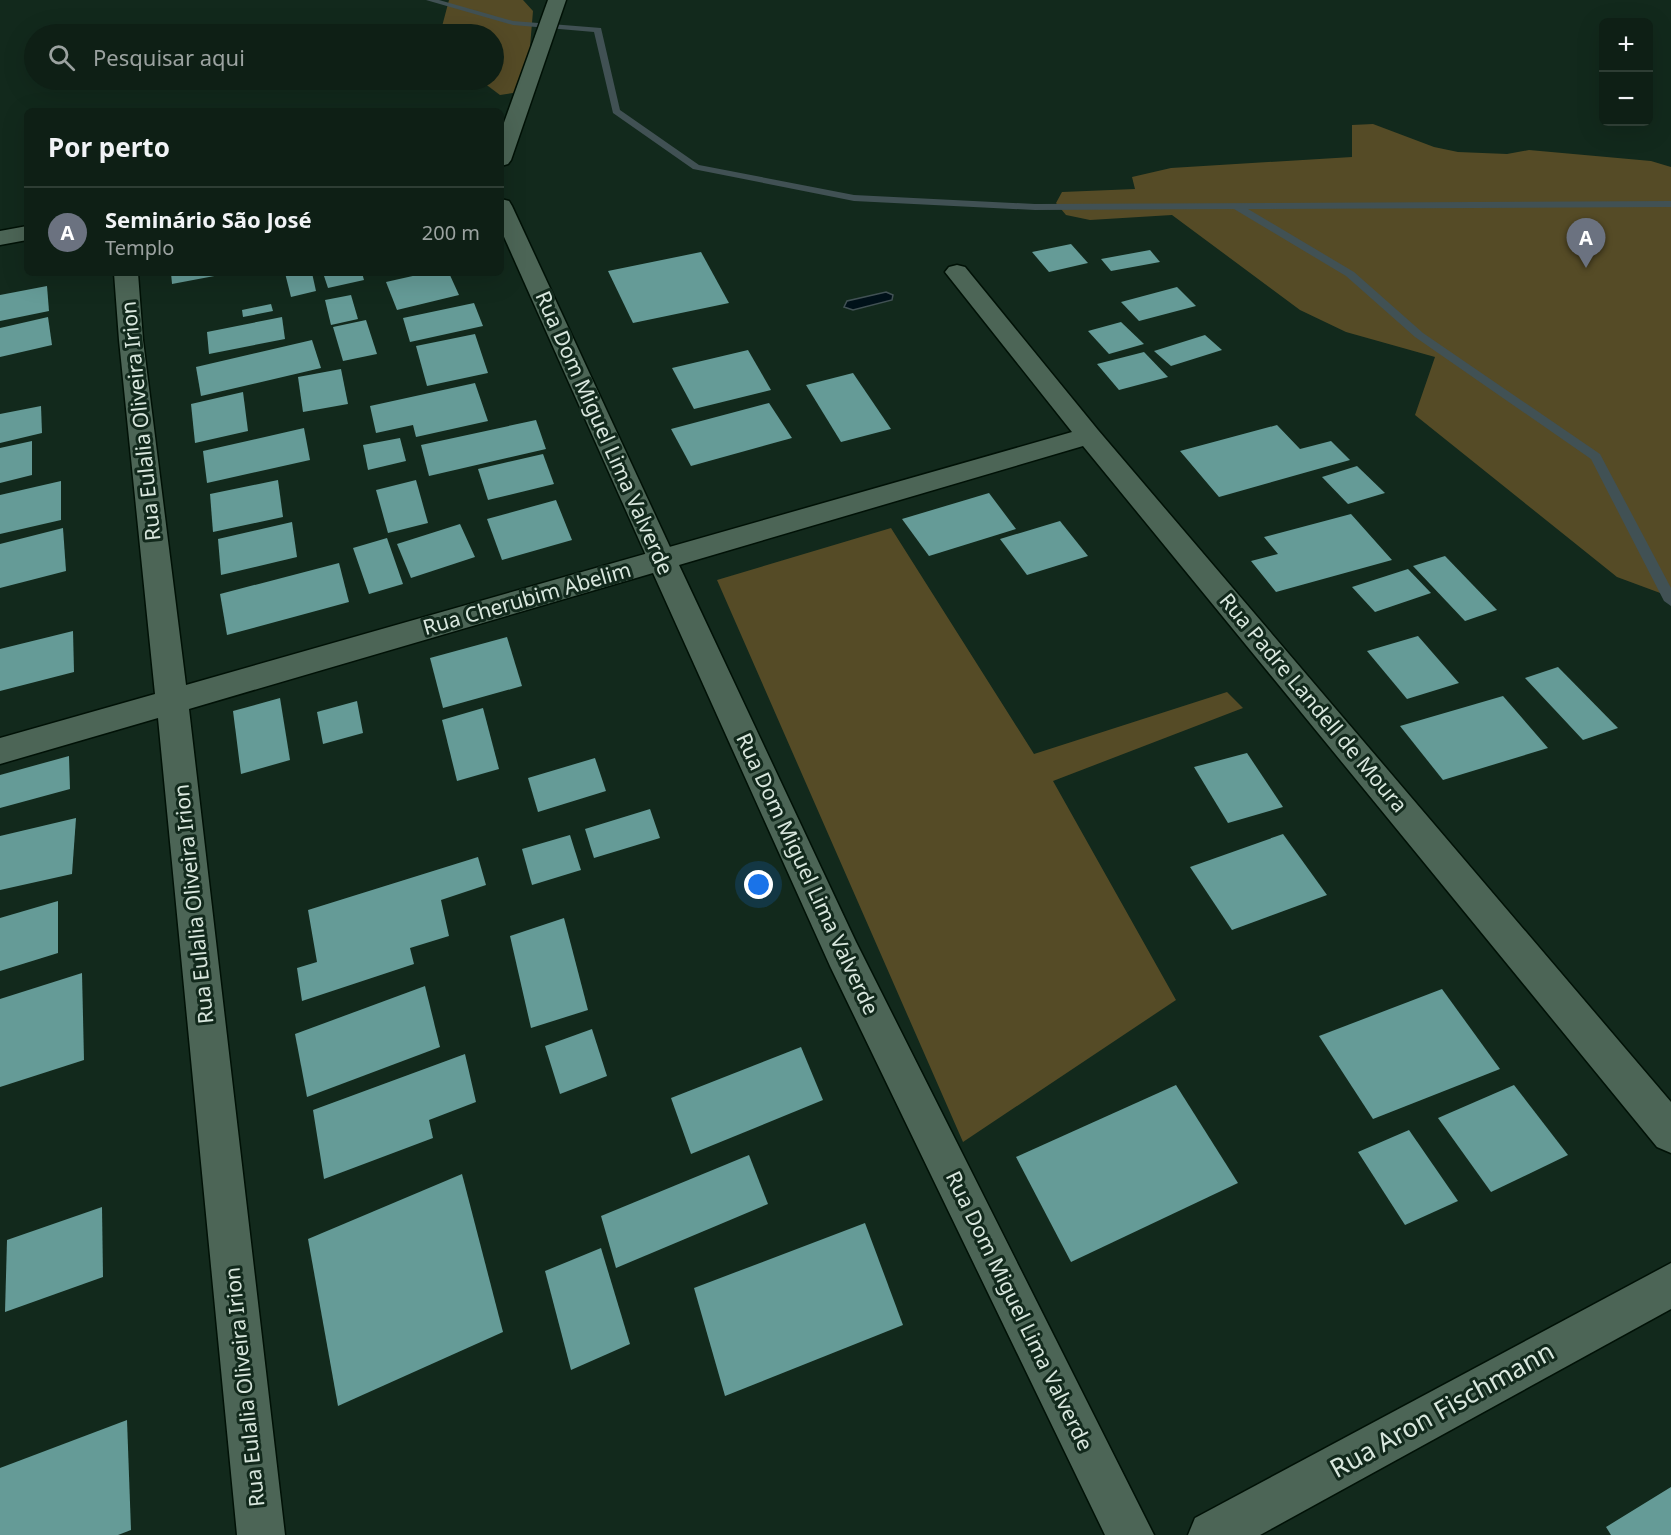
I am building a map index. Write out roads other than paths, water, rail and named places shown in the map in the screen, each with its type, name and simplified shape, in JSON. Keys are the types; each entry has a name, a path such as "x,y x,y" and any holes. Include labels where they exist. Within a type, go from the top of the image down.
{"street":[{"path":"504,151 557,0"},
{"name":"Rua Dom Miguel Lima Valverde","path":"504,213 843,954 1130,1535"},
{"path":"0,238 24,234"},
{"name":"Rua Padre Landell de Moura","path":"957,272 1089,436 1671,1133"},
{"name":"Rua Eulalia Oliveira Irion","path":"126,276 131,340 261,1535"},
{"name":"Rua Cherubim Abelim","path":"0,751 1089,436"},
{"name":"Rua Aron Fischmann","path":"1212,1535 1671,1285"}],"waterway":[{"path":"430,0 513,23 598,30 616,111 696,167 854,198 1035,207 1671,204"},
{"path":"1238,207 1350,274 1419,335 1596,457 1671,601"}],"place":[{"name":"Seminário São José","path":"1586,268"}]}
